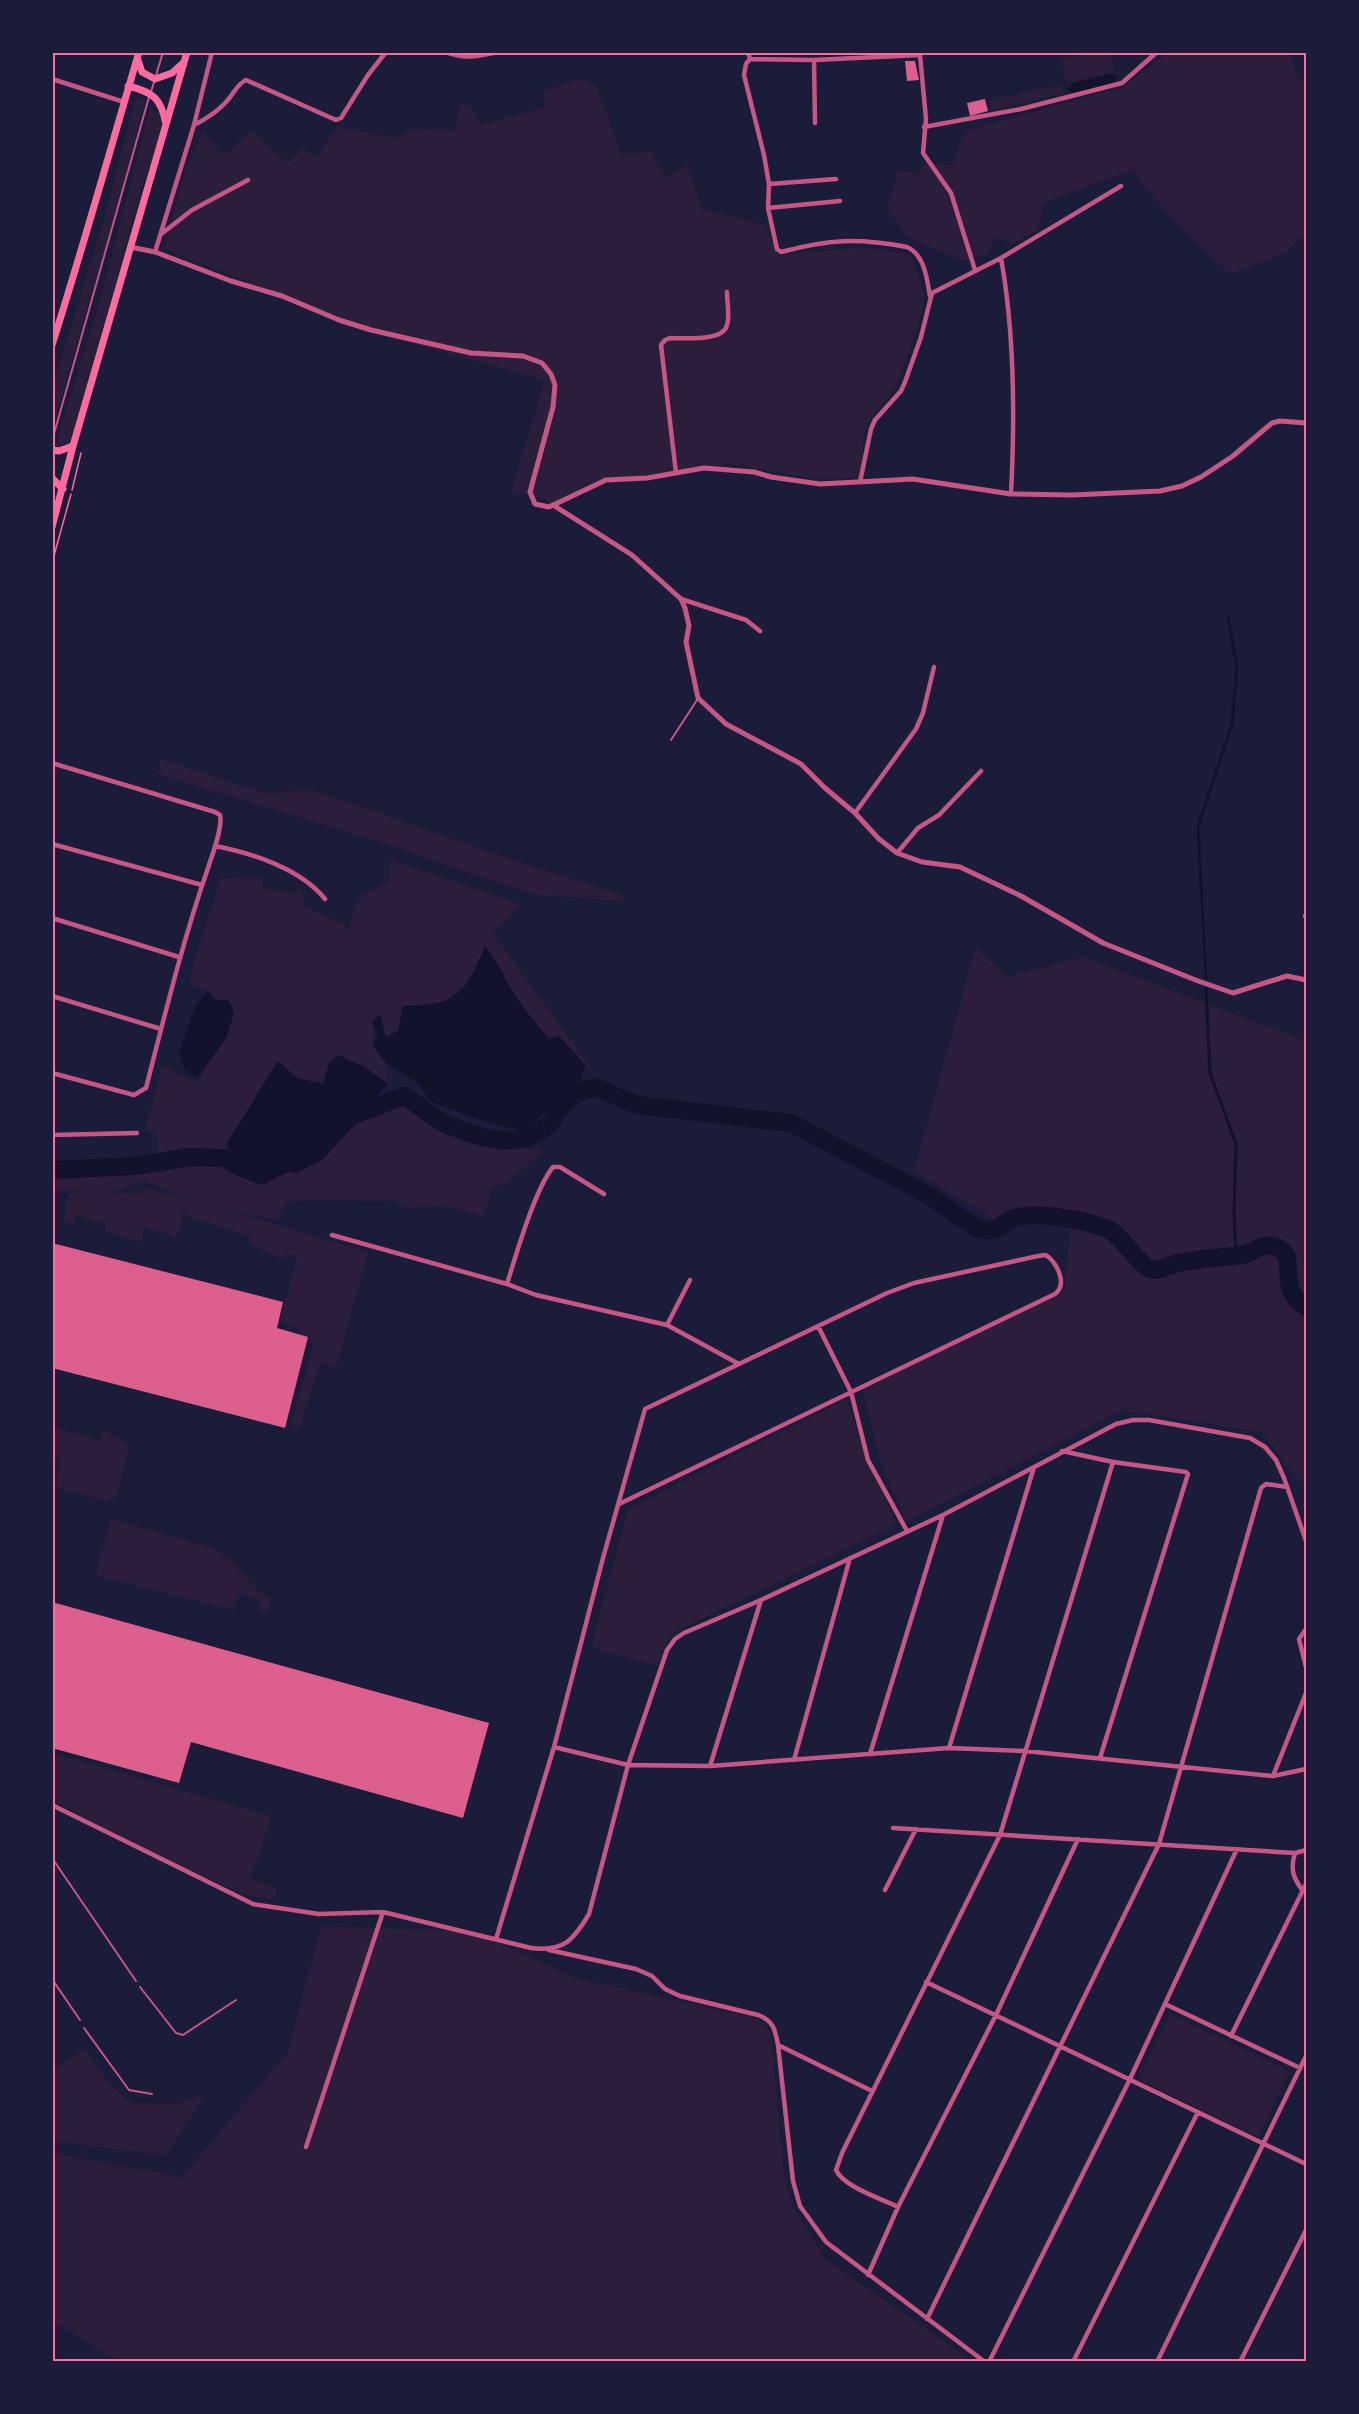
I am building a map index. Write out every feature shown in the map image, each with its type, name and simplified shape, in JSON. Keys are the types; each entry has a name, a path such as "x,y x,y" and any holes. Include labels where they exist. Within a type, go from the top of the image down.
{"highway":[{"path":"52,527 73,446 187,52"},
{"path":"138,55 142,72 155,79 172,73 185,61"},
{"path":"52,345 55,328 85,243 138,55"},
{"path":"128,86 150,93 163,109 167,126"},
{"path":"52,450 59,452 73,446"},
{"path":"52,478 63,489"}],"street":[{"path":"155,252 194,125 212,52"},
{"path":"194,125 216,112 232,96 241,82 246,80 336,120 340,118 386,52"},
{"path":"446,52 459,58 473,58 498,52"},
{"path":"748,52 750,59"},
{"path":"855,58 866,52"},
{"path":"924,127 1021,109 1122,83 1157,52"},
{"path":"750,59 814,60 919,54 926,119 923,153 951,193 975,270"},
{"path":"750,59 746,64 744,75 769,184 768,208 777,249 781,252 802,245 831,240 877,242 912,250 922,264 930,296 921,337 901,391 875,420 871,429 860,482"},
{"path":"814,60 815,123"},
{"path":"52,79 124,102"},
{"path":"769,184 837,179"},
{"path":"160,235 192,210 248,180"},
{"path":"930,296 954,280 1001,258 1121,186"},
{"path":"768,208 840,201"},
{"path":"130,247 155,252 371,330 471,353 523,356 542,363 551,374 555,385 553,406 530,492 535,504 541,507 553,505 574,493 606,480 647,478 704,468 728,468 820,484 913,479 1011,494 1160,491 1182,486 1233,456 1272,423 1280,421 1306,423"},
{"path":"1001,258 1008,294 1015,415 1011,494"},
{"path":"676,473 661,345 670,338 713,337 721,333 728,325 726,292"},
{"path":"553,505 632,555 681,600 689,626 686,642 698,698 726,724 801,764 855,813 879,839 897,853 922,862 960,867 1021,896 1103,943 1233,993 1287,976 1306,980"},
{"path":"681,600 746,620 760,631"},
{"path":"855,813 916,729 923,713 934,667"},
{"path":"52,763 215,812 220,815 221,820 215,846 179,957 146,1088 141,1093 129,1094 52,1073"},
{"path":"897,853 918,828 939,815 981,771"},
{"path":"52,844 202,885"},
{"path":"215,846 254,856 277,866 304,880 325,899"},
{"path":"52,918 179,957"},
{"path":"52,996 161,1029"},
{"path":"52,1135 137,1133"},
{"path":"507,1284 534,1206 545,1179 553,1167 560,1167 604,1194"},
{"path":"332,1235 507,1284 536,1295 667,1325 740,1364"},
{"path":"496,1939 554,1748 603,1558 645,1409 886,1293 914,1283 1046,1255 1057,1268 1062,1284 1060,1290 1055,1294 619,1504"},
{"path":"667,1325 690,1280"},
{"path":"818,1326 851,1392 868,1460 907,1531"},
{"path":"549,1950 565,1944 578,1933 588,1914 628,1765 667,1650 675,1639 943,1515 1062,1450 1116,1424 1133,1420 1149,1420 1250,1438 1265,1447 1276,1460 1306,1541"},
{"path":"1062,1450 1113,1462 1188,1474 1100,1758"},
{"path":"898,2207 847,2183 839,2177 836,2170 842,2152 1000,1834 1113,1462"},
{"path":"949,1748 1034,1467"},
{"path":"927,2319 1159,1844 1261,1488 1266,1484 1287,1486"},
{"path":"870,1754 943,1515"},
{"path":"794,1760 850,1558"},
{"path":"710,1766 761,1600"},
{"path":"1306,1629 1300,1634 1299,1639 1306,1666"},
{"path":"1273,1776 1306,1694"},
{"path":"554,1748 628,1765 710,1766 949,1748 1025,1751 1182,1765 1273,1776 1306,1769"},
{"path":"52,1805 253,1904 319,1914 383,1912 531,1948 636,1969 652,1976 664,1989 680,1996 770,2020 774,2025 778,2045 793,2181 800,2206 826,2242 868,2276 987,2361 1130,2079 1237,1849"},
{"path":"893,1828 1295,1853 1306,1850"},
{"path":"885,1890 916,1829"},
{"path":"868,2276 898,2207 996,2015 1078,1839"},
{"path":"1295,1853 1291,1865 1294,1878 1303,1891"},
{"path":"1231,2036 1306,1884"},
{"path":"306,2147 383,1912"},
{"path":"926,1982 1306,2164"},
{"path":"1165,2004 1300,2068"},
{"path":"778,2045 872,2091"},
{"path":"1157,2361 1306,2056"},
{"path":"1073,2361 1198,2112"},
{"path":"1240,2361 1306,2230"}],"lane":[{"path":"52,441 163,52"},
{"path":"671,740 698,698"},
{"path":"52,1858 136,1982"},
{"path":"52,1979 80,2020"},
{"path":"140,1987 176,2033 183,2035 236,2000"},
{"path":"84,2028 129,2090 152,2094"}],"path":[{"path":"52,563 82,446"}],"shaded area":[{"path":"1094,53 1111,53 1115,72 1066,83 1061,59"},
{"path":"1167,53 1290,53 1297,75 1306,86 1306,234 1285,253 1231,274 1178,225 1132,170 1043,203 1038,230 1013,244 995,237 988,254 962,261 907,237 887,209 898,170 919,174 925,164 954,165 959,143 968,130 1123,87"},
{"path":"1115,74 1118,78 1112,84 1073,94 1068,90 1073,83"},
{"path":"581,79 596,85 621,154 650,151 667,178 687,165 702,209 765,225 780,256 863,247 911,255 925,295 917,331 896,386 865,427 861,478 815,479 729,464 612,479 550,506 543,498 511,492 545,380 394,339 164,249 183,177 203,131 224,156 251,131 288,163 302,148 316,158 337,127 397,138 413,129 454,131 461,102 472,109 481,125 547,107 542,91"},
{"path":"1061,85 1064,93 992,111 989,100"},
{"path":"138,97 145,99 135,140 53,428 53,385 103,222 134,104"},
{"path":"150,107 163,116 161,134 144,181 71,444 55,447 102,294"},
{"path":"160,759 269,795 312,790 624,895 624,901 537,895 394,846 158,774"},
{"path":"390,860 520,904 493,934 601,1081 559,1037 549,1039 531,1019 511,989 469,983 444,1003 403,1006 398,1031 385,1037 373,1022 373,1046 386,1063 388,1084 338,1055 329,1063 324,1084 297,1078 227,1143 229,1161 223,1158 156,1158 158,1137 145,1130 162,1067 173,1068 174,1075 201,1082 198,1078 227,1036 234,1013 228,1001 216,1000 208,991 191,985 190,974 221,878 261,877 263,888 290,894 301,889 305,907 344,924 347,931 358,898 389,881"},
{"path":"485,946 521,1003 549,1039 559,1036 585,1065 581,1080 524,1131 486,1122 433,1103 416,1082 386,1063 373,1046 378,1036 372,1022 380,1014 386,1037 398,1031 403,1006 436,1003 457,994 471,976"},
{"path":"976,946 1006,977 1083,957 1306,1041 1306,1479 1300,1483 1262,1432 1122,1410 906,1522 880,1459 862,1387 1065,1292 1071,1221 999,1222 914,1171"},
{"path":"208,991 216,1000 228,1000 234,1013 227,1036 198,1078 184,1069 179,1052 196,1005"},
{"path":"338,1055 365,1067 388,1084 330,1142 298,1166 261,1185 233,1174 227,1143 278,1061 297,1078 323,1084 329,1063"},
{"path":"396,1099 448,1134 486,1146 544,1150 506,1184 492,1187 484,1216 437,1206 409,1209 396,1201 286,1202 278,1220 234,1212 368,1252 336,1368 320,1362 300,1428 291,1425 314,1343 298,1337 300,1330 280,1322 297,1256 285,1254 283,1260 250,1244 251,1237 180,1213 183,1222 176,1237 143,1226 142,1242 105,1232 106,1223 76,1216 74,1224 63,1222 69,1193 79,1192 53,1189 52,1175 216,1164 233,1174 288,1174 360,1115","holes":["145,1181 186,1199 143,1188 140,1194 111,1192"]},
{"path":"847,1399 858,1435 897,1524 669,1635 658,1666 591,1647 628,1509"},
{"path":"52,1427 100,1440 103,1430 130,1445 116,1497 106,1501 55,1487 62,1459 53,1455"},
{"path":"111,1519 215,1549 231,1560 259,1592 271,1598 267,1614 258,1612 261,1601 238,1593 234,1610 95,1575"},
{"path":"52,1753 271,1816 259,1858 249,1875 254,1880 277,1889 274,1900 250,1896 176,1865 53,1801"},
{"path":"321,1926 471,1931 578,1979 758,2019 771,2034 784,2178 793,2207 825,2259 973,2361 120,2362 57,2324 53,2331 53,2153 182,2177 288,2052"},
{"path":"1170,2014 1289,2071 1258,2137 1139,2080"},
{"path":"85,2049 108,2082 131,2103 177,2104 205,2095 166,2156 53,2141 53,2070"}],"building":[{"path":"905,61 915,61 919,80 907,81"},
{"path":"985,99 988,111 970,116 967,103"},
{"path":"52,1243 283,1302 277,1328 308,1337 285,1428 52,1368"},
{"path":"52,1602 489,1723 463,1818 191,1742 179,1783 52,1748"}],"waterway":[{"path":"1206,978 1198,827 1232,724 1237,668 1228,616"},
{"path":"1206,988 1210,1073 1236,1144 1234,1213 1236,1255"},
{"path":"294,1164 316,1153 351,1116 404,1096 445,1124 471,1134 506,1141 529,1137 540,1131 550,1123 568,1100 580,1092 595,1087 637,1105 791,1123 928,1195 976,1228 996,1229 1012,1219 1027,1215 1051,1216 1088,1223 1114,1233 1150,1269 1156,1270 1178,1263 1243,1255 1264,1246 1276,1247 1283,1251 1287,1258 1291,1291 1306,1307"},
{"path":"52,1170 135,1166 190,1157 223,1158 250,1171"}]}
